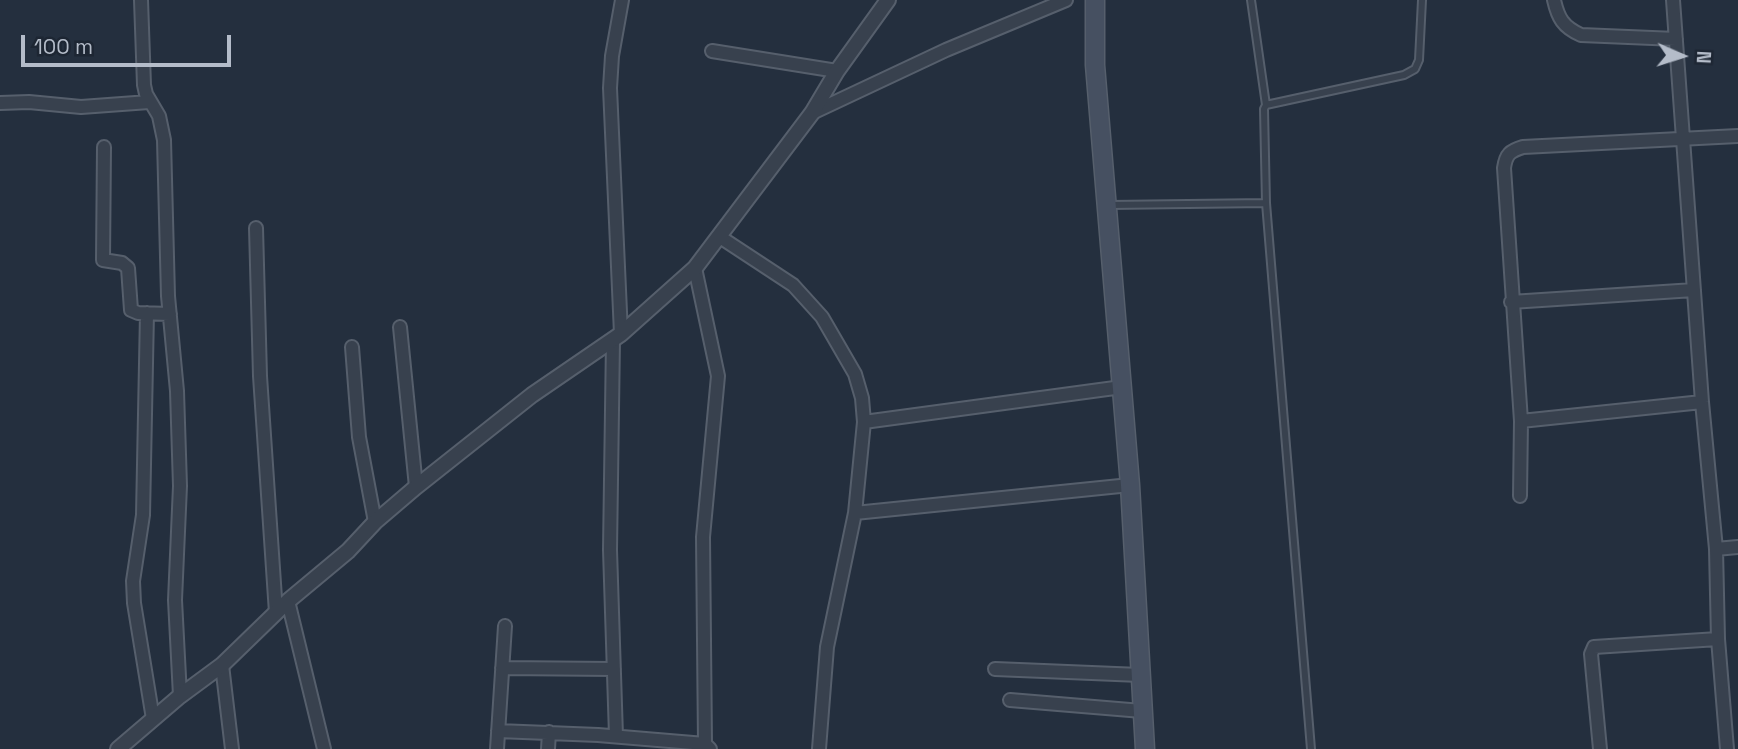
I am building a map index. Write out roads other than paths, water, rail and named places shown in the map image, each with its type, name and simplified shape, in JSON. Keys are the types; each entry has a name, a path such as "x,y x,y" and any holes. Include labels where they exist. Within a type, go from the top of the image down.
{"main road":[{"path":"1096,0 1095,65 1130,485 1145,749"}],"street":[{"path":"141,0 144,85 149,102 159,116 164,140 168,296 177,391 180,485 175,600 180,696"},
{"path":"616,736 610,550 617,337 610,88 612,56 622,0"},
{"path":"118,749 180,696 222,665 288,601 348,551 375,522 416,487 532,395 617,337 695,268 812,113 837,71 888,0"},
{"path":"812,113 946,50 1066,0"},
{"path":"1554,0 1566,29 1581,35 1676,39"},
{"path":"1673,0 1702,402 1716,549 1718,639 1727,749"},
{"path":"712,51 837,71"},
{"path":"0,103 29,102 81,107 149,102"},
{"path":"1520,496 1521,421 1511,302 1504,168 1506,157 1510,151 1523,148 1738,136"},
{"path":"104,147 103,260 122,263 128,268 131,310 170,314"},
{"path":"256,228 260,376 276,613"},
{"path":"720,237 793,285 822,317 855,374 862,398 864,422 855,513 827,647 819,749"},
{"path":"498,731 616,736 651,744 707,746 704,537 718,383 695,268"},
{"path":"1511,302 1694,290"},
{"path":"147,313 143,514 133,581 134,603 153,719"},
{"path":"400,327 416,487"},
{"path":"352,347 359,437 375,522"},
{"path":"864,422 1122,387"},
{"path":"1521,421 1702,402"},
{"path":"855,513 1130,485"},
{"path":"1716,549 1738,547"},
{"path":"288,601 324,749"},
{"path":"497,749 505,626"},
{"path":"1600,749 1591,654 1594,648 1599,645 1718,639"},
{"path":"222,665 232,749"},
{"path":"502,668 614,669"},
{"path":"995,669 1140,675"},
{"path":"1010,700 1142,711"},
{"path":"548,749 550,732"}],"lane":[{"path":"1251,0 1266,105 1266,203 1311,749"},
{"path":"1266,105 1404,75 1415,69 1419,60 1422,0"},
{"path":"1107,205 1266,203"}]}
